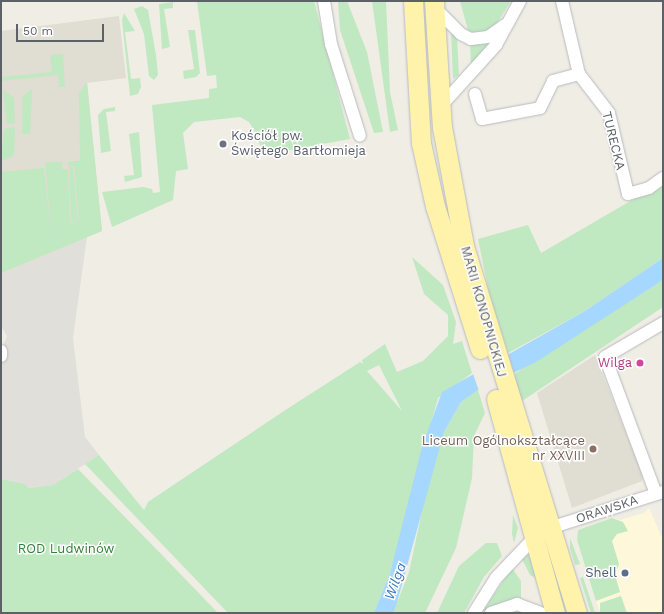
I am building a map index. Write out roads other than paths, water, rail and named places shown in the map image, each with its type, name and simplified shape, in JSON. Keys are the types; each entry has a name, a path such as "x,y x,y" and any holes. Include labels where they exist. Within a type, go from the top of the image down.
{"main road":[{"name":"MARII KONOPNICKIEJ","path":"413,1 421,143 435,206 481,332 505,406 550,528 577,613"},
{"name":"MARII KONOPNICKIEJ","path":"434,4 440,107 458,222 481,332"},
{"name":"MARII KONOPNICKIEJ","path":"505,406 534,538 555,613"}],"street":[{"path":"324,1 331,44 360,136"},
{"path":"440,107 496,45 520,1"},
{"name":"TURECKA","path":"562,1 579,74 609,114 628,194 649,188 663,178"},
{"path":"434,4 461,34 472,39 496,34 513,14"},
{"path":"475,94 482,119 540,108 553,81 579,74"},
{"path":"660,493 606,363 605,357 610,352 663,323"},
{"path":"1,351 1,356"},
{"name":"ORAWSKA","path":"474,613 496,578 534,538 550,528 660,493"},
{"path":"490,613 517,604 540,613"}],"water":[{"path":"663,258 663,280 536,362 478,390 461,402 444,432 396,606 393,613 374,613 390,573 422,447 442,392 585,311"}],"place":[{"name":"Kościół pw. Świętego Bartłomieja","path":"223,144"},
{"name":"Wilga","path":"640,363"},
{"name":"Liceum Ogólnokształcące nr XXVIII","path":"593,449"},
{"name":"Shell","path":"625,573"}],"park label":[{"name":"ROD Ludwinów","path":"66,549"}]}
